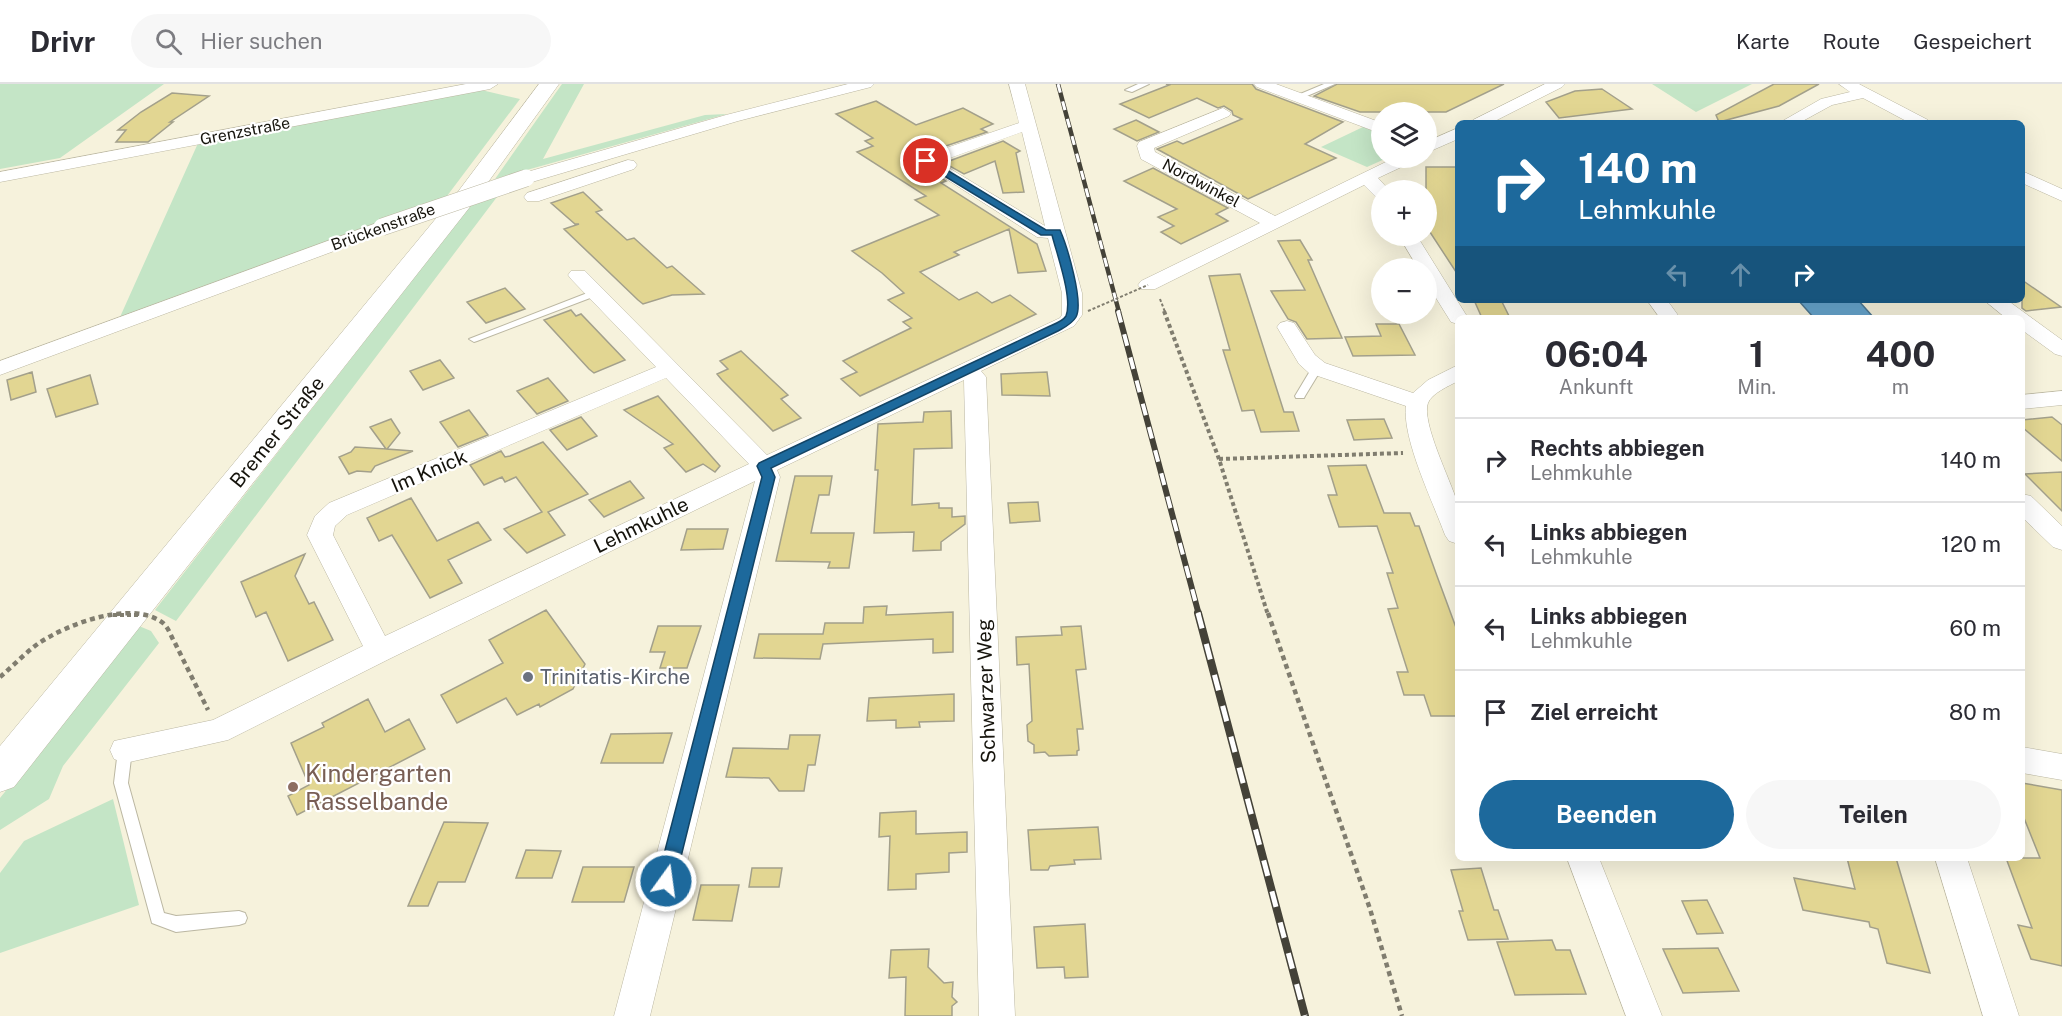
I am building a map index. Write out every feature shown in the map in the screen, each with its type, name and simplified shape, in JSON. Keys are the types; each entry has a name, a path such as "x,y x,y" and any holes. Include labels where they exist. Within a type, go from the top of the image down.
{"main road":[{"name":"Bremer Straße","path":"0,775 465,198 549,84"}],"street":[{"name":"Grenzstraße","path":"0,177 490,84"},
{"name":"Brückenstraße","path":"0,368 382,227 526,178 773,107 866,84"},
{"name":"Lehmkuhle","path":"125,750 218,731 379,651 1067,322 1072,315 1072,293 1017,84"},
{"path":"1262,84 1371,125"},
{"path":"1485,120 1554,84"},
{"path":"1847,84 1916,120"},
{"path":"1793,120 1827,102 1864,93"},
{"path":"533,197 775,117 773,107"},
{"path":"1506,110 1522,120"},
{"name":"Nordwinkel","path":"1223,113 1145,146 1147,155 1273,222"},
{"path":"1027,127 1017,128 926,161 1044,233 1056,232"},
{"path":"1437,142 1455,134"},
{"name":"Nordwinkel","path":"1151,283 1384,168"},
{"path":"1363,178 1371,182"},
{"path":"2025,178 2062,196"},
{"path":"1414,246 1456,315"},
{"path":"578,275 764,466 768,477 632,1016"},
{"path":"1659,303 1669,315"},
{"path":"1998,303 2015,315"},
{"path":"2025,323 2062,350"},
{"path":"1287,327 1307,359 1317,368 1417,402"},
{"name":"Im Knick","path":"379,651 320,535 324,522 338,509 670,369"},
{"name":"Schwarzer Weg","path":"966,370 975,377 997,1016"},
{"path":"1455,374 1430,390 1417,402 1415,414 1455,527"},
{"path":"2025,402 2062,398"},
{"path":"2025,505 2062,541"},
{"path":"2025,761 2062,767"},
{"path":"1584,861 1644,1016"},
{"path":"1952,861 2001,1016"}],"lane":[{"path":"1129,90 1145,84"},
{"path":"1297,97 1331,84"},
{"path":"474,339 595,293"},
{"path":"1300,396 1317,368"},
{"path":"125,750 121,783 158,918 176,924 239,918"}],"path":[{"path":"1088,311 1151,283 1219,459 1273,629 1370,909 1402,1016"},
{"path":"1219,459 1427,453"},
{"path":"0,677 42,641 71,626 97,617 124,613 145,616 164,624 218,731"}],"green space":[{"path":"0,84 164,84 60,158 0,169"},
{"path":"562,84 584,84 543,159 705,115 727,114 495,179"},
{"path":"1652,84 1752,84 1696,112"},
{"path":"477,89 520,99 444,200 120,317 199,141"},
{"path":"1363,127 1371,130 1371,165 1367,167 1321,147"},
{"path":"500,193 176,621 155,610 473,202"},
{"path":"139,626 151,631 159,643 63,766 49,799 0,830 0,798"},
{"path":"113,799 139,905 0,953 0,873 24,841"}],"water":[{"path":"1801,303 1861,303 1871,315 1811,315"}],"building":[{"path":"1166,84 1252,84 1256,89 1343,122 1305,144 1336,158 1248,199 1157,149 1177,141 1183,144 1242,119 1233,115 1232,111 1224,106 1218,108 1197,98 1149,118 1120,104 1169,85"},
{"path":"1337,84 1504,84 1446,112 1437,112 1437,102 1371,102 1371,112 1360,112 1314,96"},
{"path":"1774,84 1819,84 1779,106 1726,120 1718,120 1716,115"},
{"path":"1602,89 1632,109 1559,118 1546,102 1575,91"},
{"path":"172,93 209,96 170,122 173,122 148,142 116,142 126,130 118,130 141,112"},
{"path":"876,101 916,125 963,108 993,124 981,129 987,132 919,155 916,162 946,181 941,183 1037,244 1046,271 1018,273 1009,229 954,252 959,255 920,272 959,300 977,292 992,303 1010,295 1036,314 860,396 841,379 857,372 843,361 911,328 903,322 912,318 888,300 904,293 852,251 939,215 915,200 926,196 857,152 873,146 865,141 873,138 836,114"},
{"path":"1136,120 1159,132 1137,141 1114,129"},
{"path":"1003,141 1020,151 1016,153 1024,192 1003,193 995,161 964,174 944,163"},
{"path":"1455,167 1455,270 1437,243 1437,180 1426,180 1426,168"},
{"path":"1153,168 1228,208 1216,214 1228,221 1181,244 1161,232 1174,226 1158,217 1177,209 1124,181"},
{"path":"583,192 602,210 596,212 627,240 634,238 667,268 672,266 704,294 672,295 643,304 638,300 564,229 579,224 575,224 551,203"},
{"path":"1300,240 1312,260 1308,260 1342,338 1307,339 1296,322 1288,319 1271,291 1305,290 1278,241"},
{"path":"1240,274 1284,412 1293,412 1299,431 1261,432 1254,410 1242,411 1223,350 1230,350 1209,276"},
{"path":"2025,282 2061,307 2026,311 2022,308 2022,303 2025,303"},
{"path":"505,288 525,309 486,323 467,302"},
{"path":"1475,303 1502,303 1508,315 1481,315"},
{"path":"571,310 576,316 581,314 625,360 594,373 589,369 544,320"},
{"path":"1376,324 1399,324 1415,355 1353,356 1345,337 1381,336"},
{"path":"741,351 788,395 781,399 801,418 773,431 722,380 717,374 728,369 720,361"},
{"path":"440,360 454,378 423,390 410,371"},
{"path":"32,372 36,392 11,400 7,380"},
{"path":"1047,372 1050,396 1002,395 1001,374"},
{"path":"90,375 98,404 56,417 47,389"},
{"path":"548,378 568,401 537,414 517,391"},
{"path":"658,396 720,466 715,472 703,464 686,472 664,448 673,444 624,410"},
{"path":"469,410 488,435 458,447 440,422"},
{"path":"951,411 952,448 914,449 912,505 939,503 939,508 952,508 952,517 965,516 965,524 941,542 941,550 913,551 914,532 874,533 878,424 923,422 924,412"},
{"path":"581,417 597,436 567,450 550,430"},
{"path":"2052,417 2062,425 2062,461 2025,430 2025,420"},
{"path":"391,419 400,433 387,449 413,451 375,466 371,472 357,471 349,474 339,457 351,452 355,447 386,449 370,427"},
{"path":"1384,419 1392,438 1354,440 1347,420"},
{"path":"543,442 588,494 548,512 565,535 527,553 504,529 542,512 516,477 505,482 502,477 484,485 470,465 501,451 505,457 510,456"},
{"path":"1366,465 1384,513 1410,513 1415,526 1419,526 1455,625 1455,716 1431,716 1424,695 1404,695 1397,672 1408,672 1388,609 1398,608 1387,573 1393,573 1377,526 1339,527 1328,495 1337,495 1328,466"},
{"path":"2062,472 2062,511 2025,474"},
{"path":"795,476 832,476 829,495 819,495 811,533 854,533 849,568 828,568 830,562 776,561"},
{"path":"630,481 644,498 604,517 589,500"},
{"path":"411,498 437,541 478,522 491,540 448,560 462,583 430,598 392,535 379,541 367,518"},
{"path":"1038,502 1040,521 1010,523 1008,503"},
{"path":"687,529 728,529 723,549 681,550"},
{"path":"305,554 295,576 309,604 314,602 333,640 288,661 266,612 256,617 241,582"},
{"path":"887,606 886,615 953,612 953,652 933,653 933,639 823,644 820,659 754,658 759,634 823,634 825,623 863,623 864,607"},
{"name":"Trinitatis-Kirche","path":"546,610 585,664 573,689 540,707 539,704 517,715 506,698 457,723 441,695 503,663 489,640"},
{"path":"658,626 701,626 687,668 660,668 665,652 650,652"},
{"path":"1081,626 1086,669 1076,670 1083,729 1077,729 1079,750 1077,755 1049,756 1045,752 1034,753 1034,745 1028,741 1027,725 1032,721 1029,664 1017,665 1016,637 1062,635 1061,627"},
{"path":"954,694 954,721 919,722 920,727 896,728 896,720 867,721 869,698"},
{"path":"368,699 385,732 409,719 425,749 297,815 288,796 309,785 291,743 324,727 322,723"},
{"path":"672,733 663,763 601,763 611,734"},
{"path":"790,735 820,735 815,765 808,765 804,791 779,791 769,778 726,777 733,748 788,749"},
{"path":"2025,784 2062,790 2062,966 2031,959 2018,925 2032,928 2007,861 2040,858 2025,820"},
{"path":"916,811 916,834 967,832 967,852 949,853 949,872 916,874 916,889 888,890 890,836 879,837 880,813"},
{"path":"444,822 488,823 465,882 438,882 428,906 408,906"},
{"path":"1098,827 1101,859 1074,860 1075,864 1050,866 1048,870 1031,870 1028,830"},
{"path":"526,850 561,851 552,878 516,878"},
{"path":"1848,861 1897,861 1930,973 1887,963 1878,929 1870,927 1869,922 1803,910 1794,878 1855,889"},
{"path":"583,867 634,867 624,902 572,902"},
{"path":"752,868 782,868 779,887 749,887"},
{"path":"1481,868 1494,910 1498,910 1508,939 1468,940 1459,911 1463,911 1451,870"},
{"path":"701,885 739,885 732,921 693,920"},
{"path":"1707,900 1723,933 1697,934 1682,901"},
{"path":"1085,924 1088,977 1065,978 1064,967 1037,968 1034,927"},
{"path":"1552,940 1556,950 1570,950 1586,994 1515,995 1497,942"},
{"path":"1718,948 1739,991 1683,993 1663,949"},
{"path":"929,949 928,967 944,983 953,982 952,997 957,1002 952,1006 952,1016 905,1016 906,977 889,978 891,950"}],"railway":[{"path":"1058,84 1119,312"},
{"path":"1118,311 1199,615"},
{"path":"1198,613 1305,1016"}],"place":[{"name":"Trinitatis-Kirche","path":"528,677"},
{"name":"Kindergarten Rasselbande","path":"293,787"}],"route":[{"path":"666,881 768,477 764,466 1054,329 1067,322 1072,315 1072,293 1056,232 1044,233 926,161"}]}
